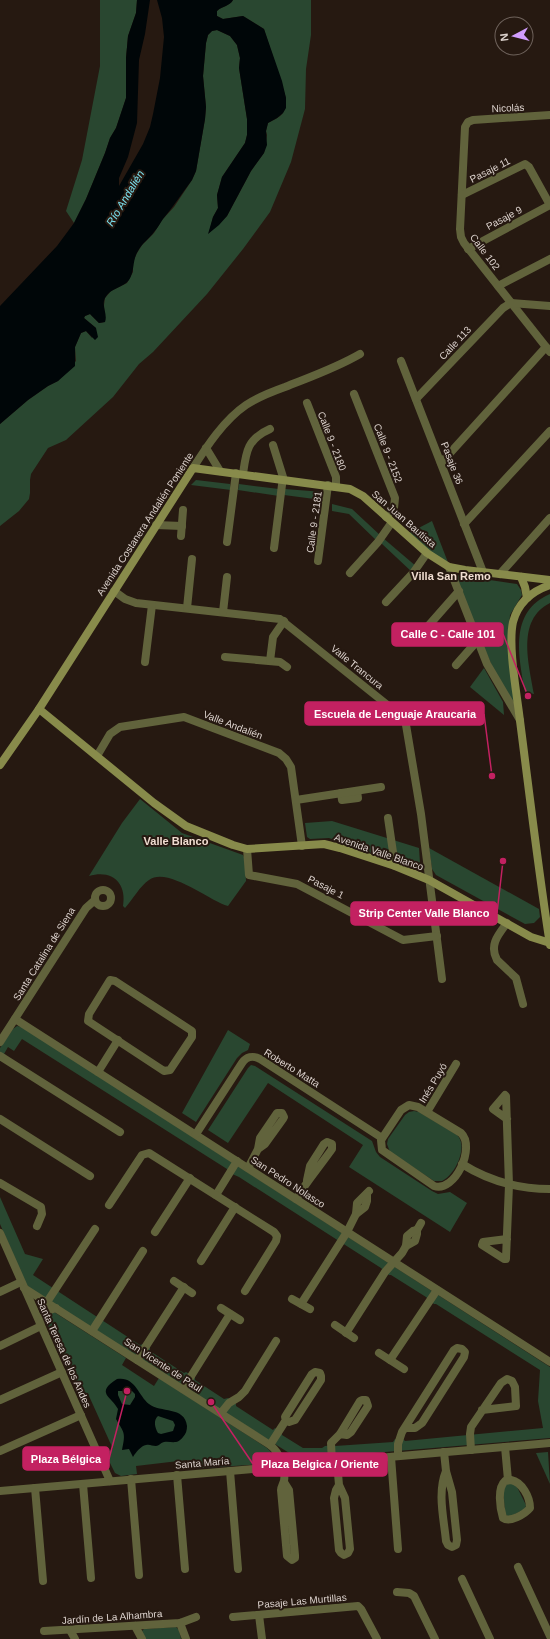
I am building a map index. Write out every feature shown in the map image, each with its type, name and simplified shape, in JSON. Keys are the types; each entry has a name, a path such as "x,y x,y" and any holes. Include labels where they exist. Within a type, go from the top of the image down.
{"street":[{"name":"Nicolás","path":"468,122 473,120 550,115"},
{"name":"Calle 102","path":"468,122 465,127 461,237 468,249 548,349"},
{"name":"Pasaje 11","path":"462,195 523,164 527,164 550,205"},
{"name":"Pasaje 9","path":"468,249 550,205"},
{"path":"498,286 550,259"},
{"path":"511,303 550,306"},
{"name":"Calle 113","path":"416,399 498,313 511,303"},
{"path":"441,463 548,349"},
{"name":"Avenida Costanera Andalién Poniente","path":"0,765 39,709 206,448 230,420 246,405 264,395 342,364 360,354"},
{"name":"Pasaje 36","path":"401,361 484,572"},
{"name":"Calle 9 - 2152","path":"350,573 378,542 394,508 395,498 354,394"},
{"name":"Calle 9 - 2180","path":"307,403 336,477 332,486"},
{"path":"227,542 245,454 248,447 260,434 270,429"},
{"path":"464,524 550,431"},
{"path":"273,445 282,471 274,548"},
{"path":"206,448 220,471"},
{"name":"San Juan Bautista","path":"193,468 240,473 350,489 363,496 427,553 450,567 550,580"},
{"name":"Calle 9 - 2181","path":"318,561 332,486"},
{"path":"181,536 183,510"},
{"path":"500,574 550,518"},
{"path":"156,525 182,526"},
{"path":"386,602 413,573 427,553"},
{"path":"187,608 192,559"},
{"path":"450,567 487,664 520,720"},
{"path":"223,612 227,577"},
{"path":"521,577 527,598"},
{"path":"550,585 540,589 527,598 517,612 512,629 512,644 520,720 550,944"},
{"name":"Valle Trancura","path":"114,591 129,601 152,605 276,617 284,621 405,719 421,814 442,979"},
{"path":"422,633 459,591"},
{"path":"145,662 152,605"},
{"path":"270,661 274,635 284,621"},
{"path":"456,665 478,640"},
{"path":"225,656 280,662 287,666"},
{"name":"Avenida Valle Blanco","path":"39,709 154,803 186,826 247,849 324,844 335,846 395,866 429,880 538,940 550,944"},
{"name":"Valle Andalién","path":"97,756 110,734 120,727 177,718 190,719 283,756 291,767 302,846"},
{"path":"296,800 340,793 342,800 358,798 357,791 381,787"},
{"path":"388,818 395,866"},
{"name":"Pasaje 1","path":"247,849 249,875 297,884 403,940 437,936"},
{"name":"Santa Catalina de Siena","path":"0,1042 86,908 94,900"},
{"path":"507,923 495,940 493,947 497,960 516,978 523,1004"},
{"path":"113,980 193,1032 192,1037 172,1069 166,1071 118,1040 90,1022 88,1018 88,1014 108,982 113,980"},
{"name":"San Pedro Nolasco","path":"15,1018 550,1362"},
{"path":"98,1072 118,1040"},
{"path":"0,1056 120,1132"},
{"name":"Roberto Matta","path":"196,1134 242,1063 246,1058 253,1056 260,1059 382,1138"},
{"name":"Inés Puyó","path":"427,1112 456,1064"},
{"path":"406,1106 415,1106 427,1112 464,1136 466,1140 466,1154 462,1164 450,1183 444,1186 438,1187 384,1152 380,1144 382,1138 401,1110 406,1106"},
{"path":"0,1119 90,1176"},
{"path":"506,1239 509,1185 507,1119"},
{"path":"248,1168 258,1150"},
{"path":"109,1205 144,1153 151,1154 190,1178 274,1232 277,1236 245,1291"},
{"path":"216,1195 237,1161"},
{"path":"462,1164 484,1176 509,1185 550,1190"},
{"path":"155,1232 190,1178"},
{"path":"296,1199 307,1180"},
{"path":"0,1182 41,1207 42,1214 37,1226"},
{"path":"301,1304 347,1232 356,1214 357,1203 368,1192"},
{"path":"201,1261 235,1207"},
{"path":"346,1333 385,1272 406,1246 415,1241 419,1227"},
{"path":"47,1302 95,1229"},
{"name":"Santa Teresa de los Andes","path":"1,1238 110,1481"},
{"path":"92,1331 143,1251"},
{"path":"174,1281 192,1293"},
{"path":"0,1292 23,1285"},
{"name":"San Vicente de Paul","path":"23,1285 56,1308 270,1445 279,1455 284,1482"},
{"path":"137,1360 184,1287"},
{"path":"390,1360 437,1290"},
{"path":"292,1298 310,1309"},
{"path":"0,1346 40,1325 47,1312 56,1308"},
{"path":"221,1308 240,1320"},
{"path":"183,1389 230,1314"},
{"path":"335,1325 354,1338"},
{"path":"221,1414 229,1403 245,1391 276,1341"},
{"path":"398,1549 395,1457 398,1444 405,1428 454,1350 457,1348 462,1349 464,1352 464,1357 420,1425 412,1429 405,1428"},
{"path":"379,1353 404,1369"},
{"path":"0,1400 62,1372"},
{"path":"270,1445 286,1420 285,1417 312,1374 315,1372 320,1373 321,1380 295,1420 289,1422 286,1420"},
{"path":"471,1450 470,1431 473,1423 502,1381 507,1379 512,1381 515,1387 516,1406 482,1410"},
{"path":"430,1388 440,1395"},
{"path":"0,1451 81,1416"},
{"path":"339,1550 344,1555 348,1553 350,1549 345,1498 339,1485 330,1445 340,1434"},
{"name":"Santa María","path":"0,1491 550,1443"},
{"path":"505,1447 508,1480"},
{"path":"444,1452 446,1471 452,1492 457,1540 456,1545 452,1547 446,1544 444,1528 441,1488 446,1471"},
{"path":"230,1471 238,1569"},
{"path":"177,1476 185,1570"},
{"path":"132,1479 139,1575"},
{"path":"508,1480 514,1480 521,1485 530,1508 526,1512 509,1520 505,1520 503,1517 500,1489 503,1483 508,1480"},
{"path":"284,1482 289,1490 296,1555 292,1560 287,1556 281,1490 284,1482"},
{"path":"83,1484 91,1578"},
{"path":"35,1488 43,1581"},
{"path":"518,1567 550,1636"},
{"path":"462,1579 490,1639"},
{"path":"397,1592 406,1592 414,1596 435,1639"},
{"name":"Pasaje Las Murtillas","path":"233,1617 358,1606 376,1639"},
{"path":"259,1615 262,1639"},
{"name":"Jardín de La Alhambra","path":"44,1631 180,1623 196,1617"},
{"path":"180,1623 186,1639"},
{"path":"135,1626 142,1639"},
{"path":"70,1630 75,1639"}],"green space":[{"path":"100,0 137,0 136,13 128,36 126,58 126,98 116,128 110,138 86,199 74,223 66,211 82,160 100,66"},
{"path":"233,0 311,0 311,35 306,69 305,109 291,162 270,212 207,294 153,352 139,364 113,397 66,440 48,448 31,474 29,499 19,511 0,526 0,424 28,400 58,381 76,361 75,347 81,333 86,331 92,338 96,328 84,318 85,316 90,314 99,323 105,322 105,298 111,291 127,283 133,272 133,262 137,253 142,245 154,233 162,220 174,207 192,180 196,171 206,107 203,76 206,43 208,35 212,31 217,30 230,36 237,45 240,58 239,68 247,119 247,135 245,143 222,177 217,195 218,208 213,217 209,233 227,216 251,171 264,153 268,123 280,116 284,111 286,98 264,29 243,16 223,19 217,16 217,11 230,4"},
{"path":"196,480 230,484 231,490 191,485"},
{"path":"239,484 279,489 279,496 238,490"},
{"path":"285,489 323,492 322,500 284,495"},
{"path":"332,504 352,509 381,536 377,541 349,514 332,511"},
{"path":"432,521 449,565 439,560 409,533"},
{"path":"383,538 417,567 413,573 380,542"},
{"path":"456,575 517,584 521,590 522,595 510,615 509,629 515,706 497,677 471,618"},
{"path":"550,594 550,603 539,611 532,620 529,631 527,644 528,657 534,694 525,692 520,664 519,650 522,624 528,612 537,602"},
{"path":"484,668 503,702 504,715 470,687"},
{"path":"140,799 182,833 243,855 245,859 246,881 228,906 177,880 166,877 157,877 149,880 125,908 123,906 123,891 116,880 105,874 89,876 122,823"},
{"path":"332,821 419,848 420,863 416,867 412,867 329,838 310,839 307,837 305,823"},
{"path":"429,848 539,909 540,917 534,923 525,924 436,875 432,869"},
{"path":"17,1026 22,1027 550,1367 550,1438 314,1458 297,1458 30,1289 25,1282 0,1224 0,1197 25,1254 43,1259 33,1275 140,1345 143,1344 150,1348 150,1351 184,1373 186,1372 195,1377 195,1380 224,1399 228,1398 236,1404 236,1406 273,1430 275,1428 282,1433 282,1435 303,1448 322,1448 325,1446 334,1445 393,1442 395,1439 403,1439 405,1441 543,1428 538,1401 540,1370 434,1304 426,1297 389,1275 381,1268 22,1039 14,1051 8,1047 4,1054 6,1055 2,1061 0,1061 0,1048 13,1029"},
{"path":"228,1030 250,1044 248,1050 237,1058 196,1122 182,1113"},
{"path":"251,1065 255,1066 372,1141 376,1152 380,1157 432,1191 438,1194 450,1192 467,1203 450,1232 349,1167 363,1145 268,1083 228,1143 208,1130"},
{"path":"414,1111 419,1112 457,1135 460,1140 462,1146 461,1153 456,1167 447,1178 442,1181 434,1181 390,1152 387,1144 388,1139 405,1115"},
{"path":"54,1312 126,1358 122,1365 154,1386 159,1378 267,1448 271,1452 270,1461 265,1464 188,1469 187,1460 136,1466 137,1474 121,1476 115,1473 105,1453 113,1449 89,1396 81,1399 46,1321 46,1315"},
{"path":"548,1452 550,1484 536,1453"},
{"path":"512,1483 517,1487 526,1505 525,1509 509,1517 505,1514 503,1487 506,1484"},
{"path":"176,1627 179,1630 181,1639 144,1639 142,1631 144,1629"}],"water":[{"name":"Río Andalién","path":"137,0 150,0 145,34 139,60 137,123 128,157 119,178 119,186 143,144 150,127 153,114 160,78 164,37 162,18 157,0 233,0 230,4 217,11 217,16 223,19 243,16 264,29 282,81 286,98 286,108 277,118 268,123 266,131 267,145 264,153 251,171 227,216 208,234 213,217 218,208 217,195 222,177 245,143 247,135 247,119 239,68 240,58 237,45 230,36 217,30 212,31 208,35 203,76 206,107 205,119 196,171 192,180 157,229 136,254 129,280 110,292 105,298 105,322 99,323 90,314 85,316 84,318 96,328 98,337 95,340 86,331 81,333 75,347 75,366 58,381 28,400 0,424 0,306 57,246 74,223 86,199 110,138 116,128 126,98 126,58 128,36 136,13"},
{"path":"117,1379 128,1380 136,1387 149,1404 154,1407 182,1415 187,1426 184,1436 176,1442 164,1442 158,1446 144,1446 133,1457 129,1449 122,1450 124,1436 116,1419 118,1409 106,1391 110,1384","holes":["118,1391 132,1391 135,1394 135,1397 130,1405 122,1404","158,1416 173,1421 175,1425 173,1431 161,1434 158,1433 155,1424 155,1420"]}],"place":[{"name":"Calle C - Calle 101","path":"528,696"},
{"name":"Escuela de Lenguaje Araucaria","path":"492,776"},
{"name":"Strip Center Valle Blanco","path":"503,861"},
{"name":"Plaza Bélgica","path":"127,1391"},
{"name":"Plaza Belgica / Oriente","path":"211,1402"}],"district":[{"name":"Villa San Remo","path":"451,576"},
{"name":"Valle Blanco","path":"176,841"}]}
